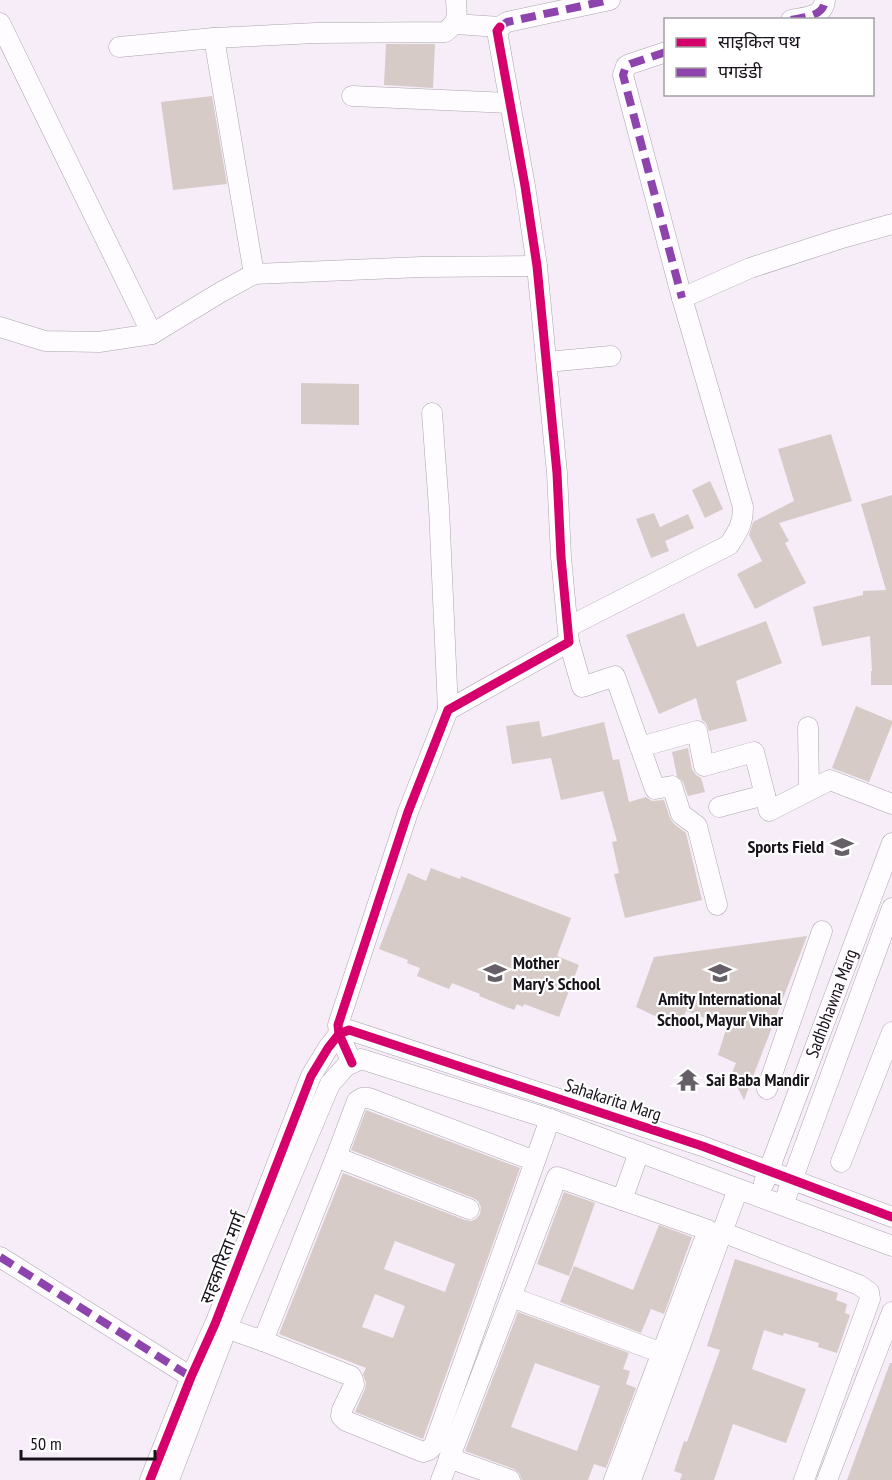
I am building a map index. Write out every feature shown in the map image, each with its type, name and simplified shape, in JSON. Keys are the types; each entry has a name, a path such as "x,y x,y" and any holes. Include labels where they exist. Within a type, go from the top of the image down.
{"street":[{"path":"119,47 214,38 316,33 445,32 455,24 456,0"},
{"path":"610,0 507,22 497,31 537,266 557,473 568,634 582,687 615,676 655,789 672,786 681,814 697,826 717,905"},
{"path":"798,18 815,14 823,9 825,0"},
{"path":"0,23 152,334"},
{"path":"455,24 500,27"},
{"path":"214,38 254,274"},
{"path":"448,710 568,634 729,545 743,519 743,507 682,298 623,75 626,66 664,53"},
{"path":"352,96 510,104"},
{"path":"682,298 750,268 892,224"},
{"path":"0,327 45,341 99,342 152,334 254,274 421,267 537,266"},
{"path":"547,362 611,356"},
{"path":"169,1480 221,1326 330,1084 346,1066 352,1063 334,1041 338,1025 408,812 448,710 439,508 432,413"},
{"path":"808,727 809,790"},
{"path":"640,747 697,731 704,766 754,752 769,811 830,780 892,804"},
{"path":"719,807 765,795"},
{"name":"Sadhbhawna Marg","path":"759,1197 892,843"},
{"name":"Sadhbhawna Marg","path":"783,1205 889,931 892,908"},
{"path":"767,1089 822,931"},
{"name":"Sahakarita Marg","path":"334,1041 349,1030 702,1146 892,1217"},
{"path":"841,1162 892,1032"},
{"name":"सहकारिता मार्ग","path":"150,1480 191,1377 221,1326 311,1076 334,1041"},
{"name":"Sahakarita Marg","path":"352,1063 362,1059 550,1119 892,1246"},
{"path":"778,1061 806,1072"},
{"path":"263,1341 357,1101 369,1098 535,1161"},
{"path":"221,1326 351,1376 354,1384 341,1416 346,1421 423,1452 429,1450 434,1445 550,1119"},
{"path":"622,1200 639,1152"},
{"path":"336,1157 469,1209"},
{"path":"441,1480 557,1177 708,1230 614,1480"},
{"path":"631,1480 738,1189"},
{"path":"722,1232 859,1285 868,1292 870,1299 804,1480"},
{"path":"0,1257 191,1377"},
{"path":"511,1297 662,1353"},
{"path":"828,1480 892,1312"},
{"path":"449,1458 510,1480"}],"building":[{"path":"386,44 435,44 433,88 384,85"},
{"path":"212,96 227,184 173,190 161,102"},
{"path":"301,383 359,384 359,425 301,424"},
{"path":"831,434 852,501 779,523 789,541 785,543 806,583 755,609 737,574 762,561 749,535 753,522 794,501 778,449"},
{"path":"710,481 723,509 705,518 692,490"},
{"path":"892,495 892,685 871,685 870,636 822,646 813,607 863,595 863,591 886,590 861,504"},
{"path":"654,513 660,527 688,514 694,528 665,541 669,551 651,558 636,519"},
{"path":"684,613 697,647 766,621 782,663 736,681 747,721 709,731 702,720 696,698 659,714 626,635"},
{"path":"856,706 892,721 869,782 832,768"},
{"path":"539,721 542,737 604,722 613,760 619,759 629,802 646,797 652,801 664,800 674,824 686,833 702,900 625,918 614,874 619,873 612,842 617,841 603,791 561,800 551,758 512,764 506,726"},
{"path":"688,748 692,769 701,778 705,792 688,796 683,782 677,776 672,752"},
{"path":"431,868 460,879 461,876 571,918 557,956 579,965 559,1017 524,1004 523,1007 517,1004 514,1010 452,983 449,989 417,976 420,968 407,963 408,960 379,949 408,873 426,881"},
{"name":"Amity International School, Mayur Vihar","path":"807,936 744,1100 731,1075 736,1063 718,1055 727,1026 686,1011 680,1028 636,1007 654,957"},
{"path":"366,1110 520,1168 423,1439 355,1412 365,1389 363,1374 366,1368 279,1334 343,1173 465,1220 476,1219 480,1214 481,1207 473,1198 351,1150","holes":["395,1241 455,1264 445,1292 384,1269","375,1294 405,1306 393,1338 362,1327"]},
{"path":"564,1192 595,1203 569,1276 537,1264"},
{"path":"659,1225 692,1237 664,1314 651,1309 641,1333 560,1302 574,1266 633,1290"},
{"path":"735,1259 838,1293 836,1300 847,1304 845,1313 850,1315 837,1353 818,1347 819,1343 764,1330 752,1369 806,1389 786,1443 733,1424 714,1480 680,1480 682,1474 674,1471 684,1441 687,1442 720,1350 707,1346"},
{"path":"518,1312 629,1353 623,1369 630,1371 626,1384 636,1388 606,1468 594,1464 588,1480 522,1480 514,1469 465,1451","holes":["535,1363 600,1386 577,1451 511,1427"]},
{"path":"890,1363 892,1363 892,1480 847,1480"}],"marked path":[{"path":"500,27 507,22 610,0"},
{"path":"802,18 821,10 825,0"},
{"path":"664,53 626,66 623,75 682,298"},
{"path":"0,1257 191,1377"}],"cycle path":[{"path":"352,1063 339,1034 338,1025 408,812 448,710 569,642 561,557 557,473 537,266 497,31 500,27"},
{"path":"150,1480 215,1324 311,1076 339,1034 349,1030 702,1146 892,1217"}],"place":[{"name":"Sports Field","path":"842,847"},
{"name":"Mother Mary's School","path":"495,973"},
{"name":"Amity International School, Mayur Vihar","path":"720,973"},
{"name":"Sai Baba Mandir","path":"688,1080"}]}
